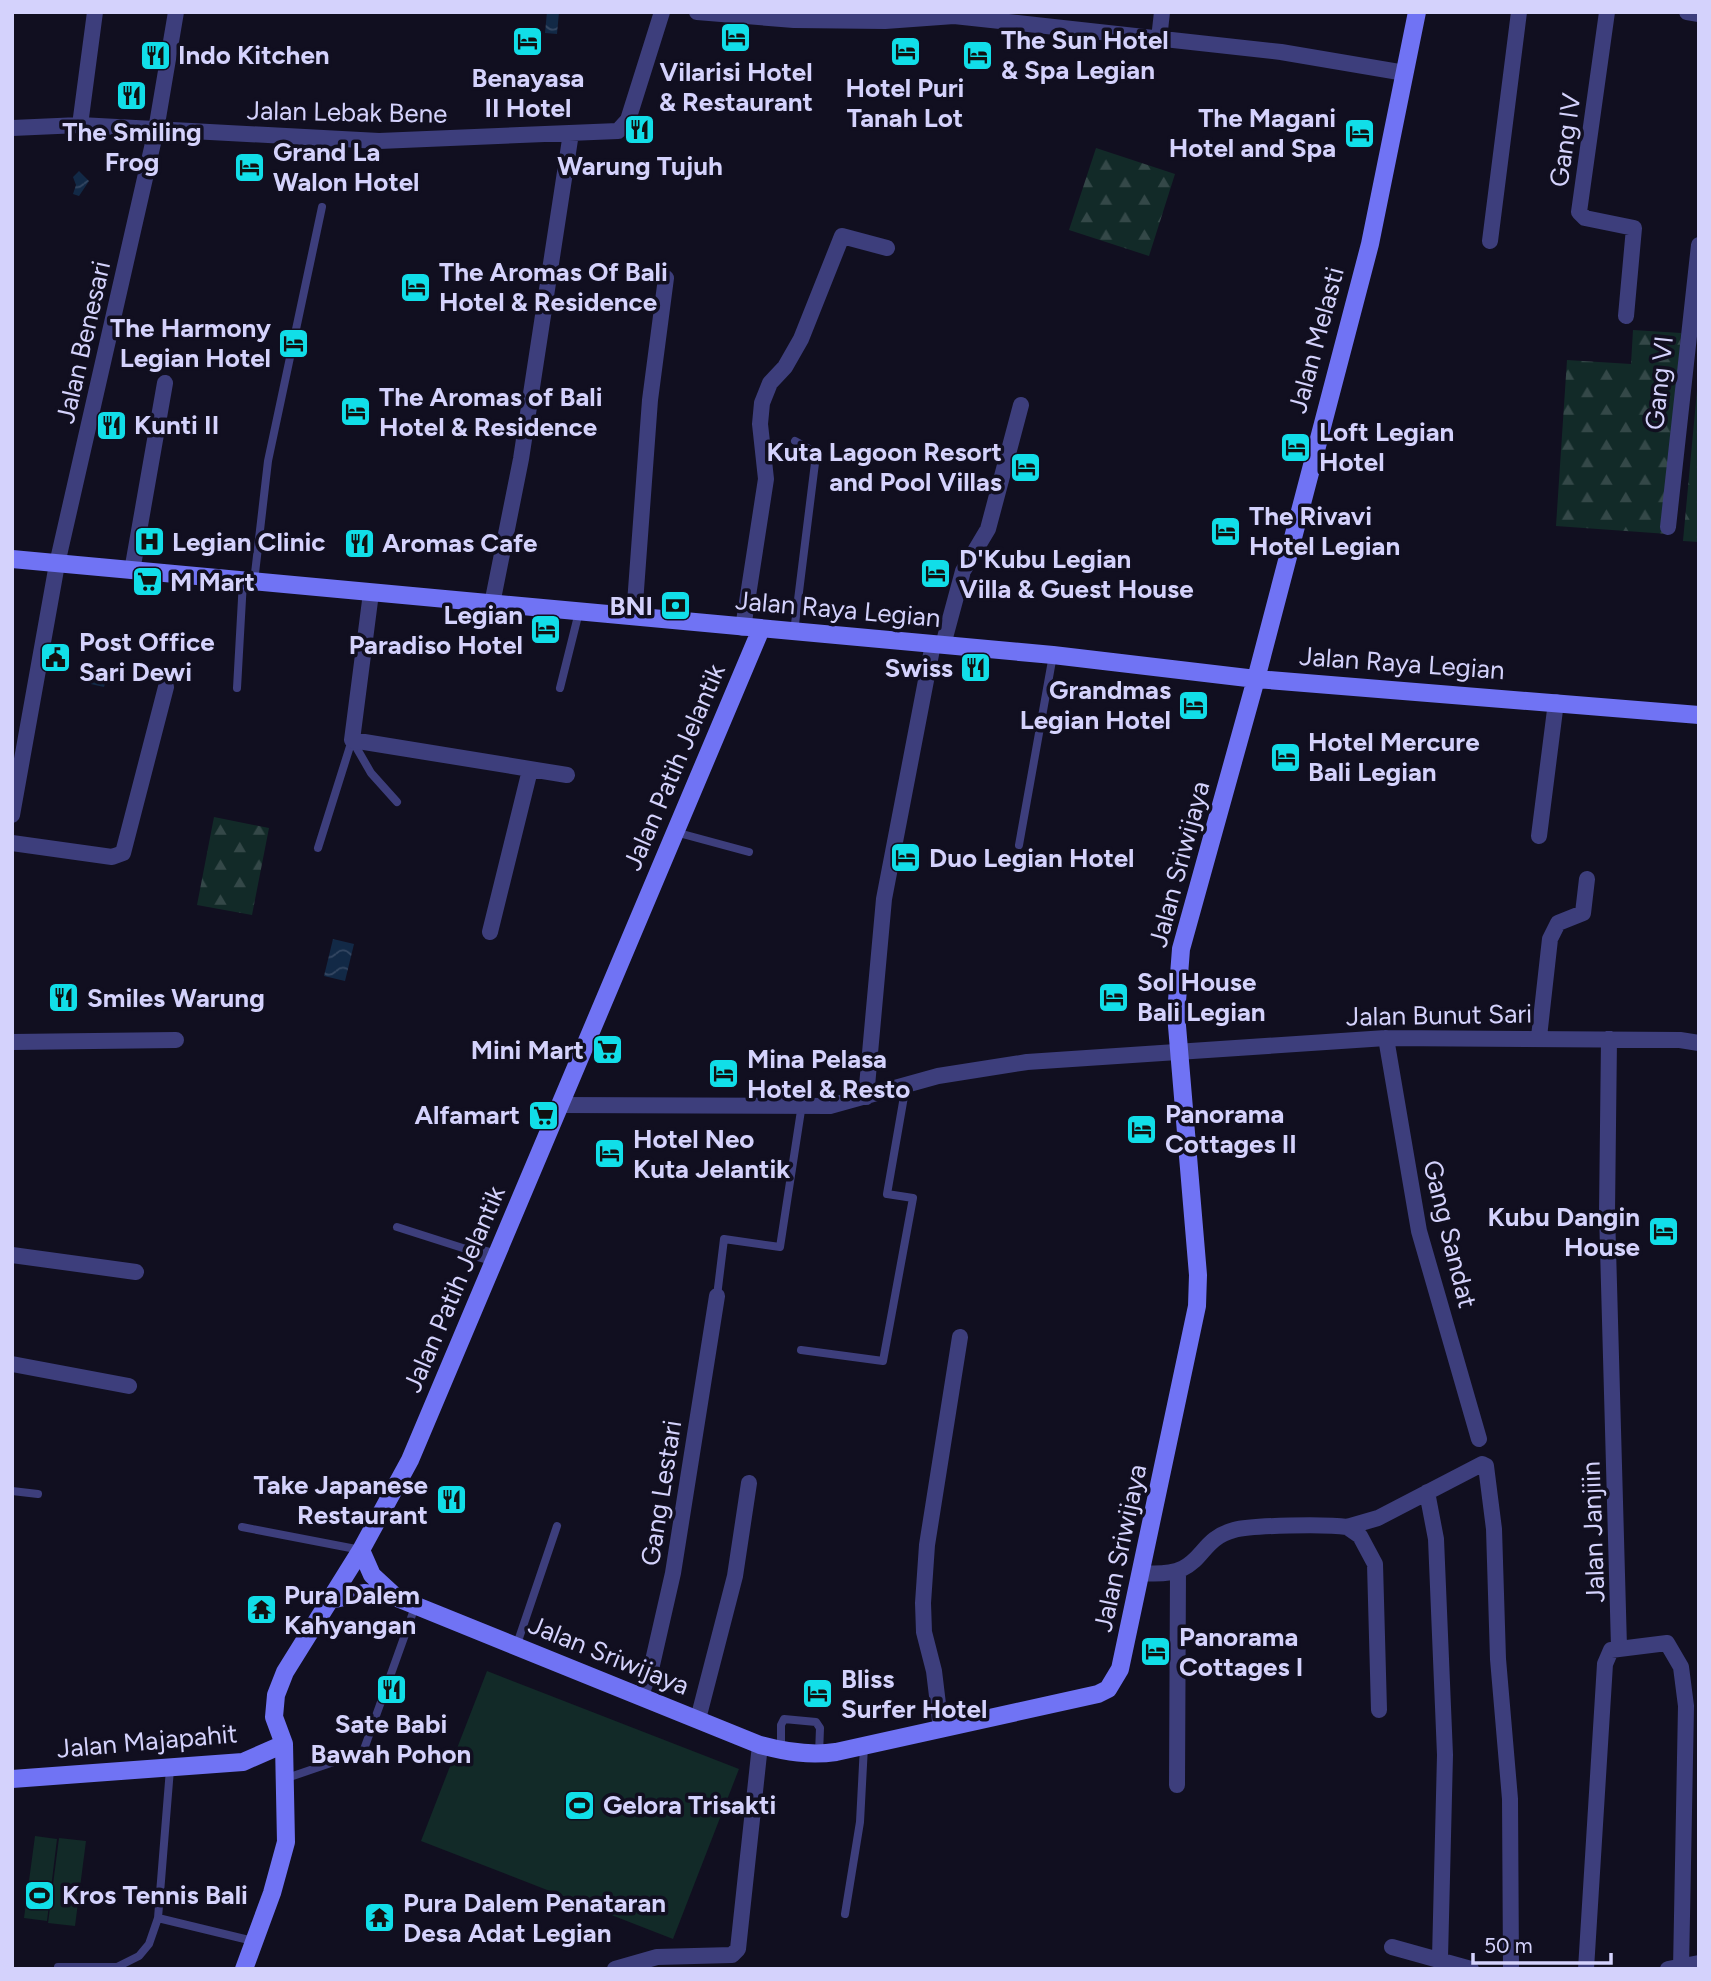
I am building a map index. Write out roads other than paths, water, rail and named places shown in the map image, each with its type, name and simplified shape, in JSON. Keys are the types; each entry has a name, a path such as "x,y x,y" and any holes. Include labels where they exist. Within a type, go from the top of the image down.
{"street":[{"path":"80,125 96,12"},
{"name":"Jalan Benesari","path":"12,815 57,564 156,130 176,12"},
{"name":"Jalan Lebak Bene","path":"156,130 379,141 618,131 625,126 662,12"},
{"path":"698,12 739,18 808,20 885,21 954,16 1281,52 1405,73"},
{"path":"1159,38 1163,12"},
{"name":"Jalan Melasti","path":"1256,679 1370,244 1417,12"},
{"path":"1490,241 1519,12"},
{"name":"Gang IV","path":"1607,12 1579,212 1585,218 1634,228 1626,316"},
{"path":"1688,12 1699,14"},
{"path":"12,128 80,125 156,130"},
{"path":"492,604 521,458 571,133"},
{"path":"752,628 766,479 760,424 766,391 801,339 842,236 887,248"},
{"name":"Gang VI","path":"1668,527 1699,245"},
{"path":"634,617 650,400 666,278"},
{"path":"132,571 165,383"},
{"path":"866,1097 884,898 938,644 963,571 988,529 1021,405"},
{"name":"Jalan Raya Legian","path":"12,559 1053,655 1256,679 1699,715"},
{"path":"371,593 352,740 567,775"},
{"name":"Jalan Patih Jelantik","path":"244,1969 272,1892 286,1842 284,1744 274,1717 276,1695 285,1672 361,1550 410,1460 675,832 752,628"},
{"name":"Jalan Sriwijaya","path":"330,1600 364,1593 416,1604 516,1647 780,1751 819,1755 1098,1694 1108,1689 1120,1669 1198,1306 1198,1275 1176,1014 1181,949 1256,679"},
{"path":"12,843 112,857 123,852 166,687"},
{"path":"1539,835 1556,702"},
{"path":"490,932 530,770"},
{"path":"1539,1037 1550,939 1558,923 1583,914 1587,879"},
{"name":"Jalan Bunut Sari","path":"560,1105 842,1105 906,1085 974,1069 1027,1062 1387,1038 1539,1037 1699,1043"},
{"name":"Gang Sandat","path":"1387,1038 1419,1230 1479,1439"},
{"name":"Jalan Janjiin","path":"1609,1039 1607,1212 1619,1647"},
{"path":"12,1042 176,1040"},
{"path":"472,1251 496,1258"},
{"path":"12,1255 136,1272"},
{"name":"Gang Lestari","path":"641,1695 652,1665 673,1573 718,1296"},
{"path":"941,1729 934,1671 924,1632 923,1603 927,1545 960,1338"},
{"path":"12,1364 129,1386"},
{"path":"1141,1573 1166,1575 1178,1572 1198,1559 1215,1540 1233,1530 1347,1527 1378,1518 1482,1464 1486,1466 1494,1529 1498,1659 1510,1799 1511,1969"},
{"path":"698,1719 735,1576 749,1483"},
{"path":"1427,1492 1437,1539 1444,1742 1445,1845 1440,1958"},
{"path":"1347,1527 1360,1536 1375,1564 1379,1710"},
{"name":"Jalan Sriwijaya","path":"361,1550 372,1576 397,1598"},
{"path":"1177,1785 1178,1572"},
{"path":"1586,1969 1605,1664 1611,1650 1619,1647 1667,1643 1673,1649 1681,1667 1687,1727 1676,1968 1699,1963"},
{"name":"Jalan Majapahit","path":"12,1779 243,1762 284,1744"},
{"path":"615,1969 732,1955 738,1949 760,1745"},
{"path":"1392,1947 1440,1958 1471,1969"}],"lane":[{"path":"237,688 248,582 268,461 322,207"},
{"path":"794,632 815,463 811,450 795,441"},
{"path":"560,688 579,612"},
{"path":"1019,845 1053,655"},
{"path":"352,740 371,773 397,802"},
{"path":"318,848 352,740"},
{"path":"675,832 749,852"},
{"path":"801,1350 883,1361 913,1198 887,1194 906,1085"},
{"path":"718,1296 724,1239 780,1247 802,1104"},
{"path":"397,1227 472,1251"},
{"path":"12,1491 38,1494"},
{"path":"516,1647 557,1526"},
{"path":"242,1527 361,1550"},
{"path":"284,1779 363,1752 370,1740 416,1604"},
{"path":"780,1751 781,1725 784,1719 817,1722 820,1727 819,1755"},
{"path":"845,1914 860,1822 864,1746"},
{"path":"58,1967 117,1967 139,1956 149,1944 158,1918 170,1769"},
{"path":"158,1918 253,1941"}],"water":[{"path":"547,12 559,12 557,34 545,33"},
{"path":"79,171 89,181 79,196 73,194 76,185 73,177"},
{"path":"86,665 109,670 104,687 82,682"},
{"path":"333,939 354,944 345,981 324,976"}],"place":[{"name":"Vilarisi Hotel & Restaurant","path":"736,37"},
{"name":"Benayasa II Hotel","path":"528,42"},
{"name":"Hotel Puri Tanah Lot","path":"905,52"},
{"name":"Indo Kitchen","path":"155,55"},
{"name":"The Sun Hotel & Spa Legian","path":"978,55"},
{"name":"The Smiling Frog","path":"132,96"},
{"name":"Warung Tujuh","path":"640,130"},
{"name":"The Magani Hotel and Spa","path":"1359,133"},
{"name":"Grand La Walon Hotel","path":"250,167"},
{"name":"The Aromas Of Bali Hotel & Residence","path":"416,287"},
{"name":"The Harmony Legian Hotel","path":"294,343"},
{"name":"The Aromas of Bali Hotel & Residence","path":"356,412"},
{"name":"Kunti II","path":"111,425"},
{"name":"Loft Legian Hotel","path":"1296,447"},
{"name":"Kuta Lagoon Resort and Pool Villas","path":"1025,467"},
{"name":"The Rivavi Hotel Legian","path":"1226,531"},
{"name":"Legian Clinic","path":"149,542"},
{"name":"Aromas Cafe","path":"359,543"},
{"name":"D'Kubu Legian Villa & Guest House","path":"936,574"},
{"name":"M Mart","path":"147,582"},
{"name":"BNI","path":"676,606"},
{"name":"Legian Paradiso Hotel","path":"546,630"},
{"name":"Post Office Sari Dewi","path":"56,657"},
{"name":"Swiss","path":"976,668"},
{"name":"Grandmas Legian Hotel","path":"1194,705"},
{"name":"Hotel Mercure Bali Legian","path":"1285,757"},
{"name":"Duo Legian Hotel","path":"906,858"},
{"name":"Sol House Bali Legian","path":"1114,997"},
{"name":"Smiles Warung","path":"64,998"},
{"name":"Mini Mart","path":"607,1050"},
{"name":"Mina Pelasa Hotel & Resto","path":"724,1074"},
{"name":"Alfamart","path":"543,1115"},
{"name":"Panorama Cottages II","path":"1142,1129"},
{"name":"Hotel Neo Kuta Jelantik","path":"610,1154"},
{"name":"Kubu Dangin House","path":"1663,1232"},
{"name":"Take Japanese Restaurant","path":"451,1500"},
{"name":"Pura Dalem Kahyangan","path":"261,1610"},
{"name":"Panorama Cottages I","path":"1156,1652"},
{"name":"Sate Babi Bawah Pohon","path":"391,1689"},
{"name":"Bliss Surfer Hotel","path":"818,1694"},
{"name":"Gelora Trisakti","path":"580,1805"},
{"name":"Kros Tennis Bali","path":"39,1895"},
{"name":"Pura Dalem Penataran Desa Adat Legian","path":"380,1918"}]}
